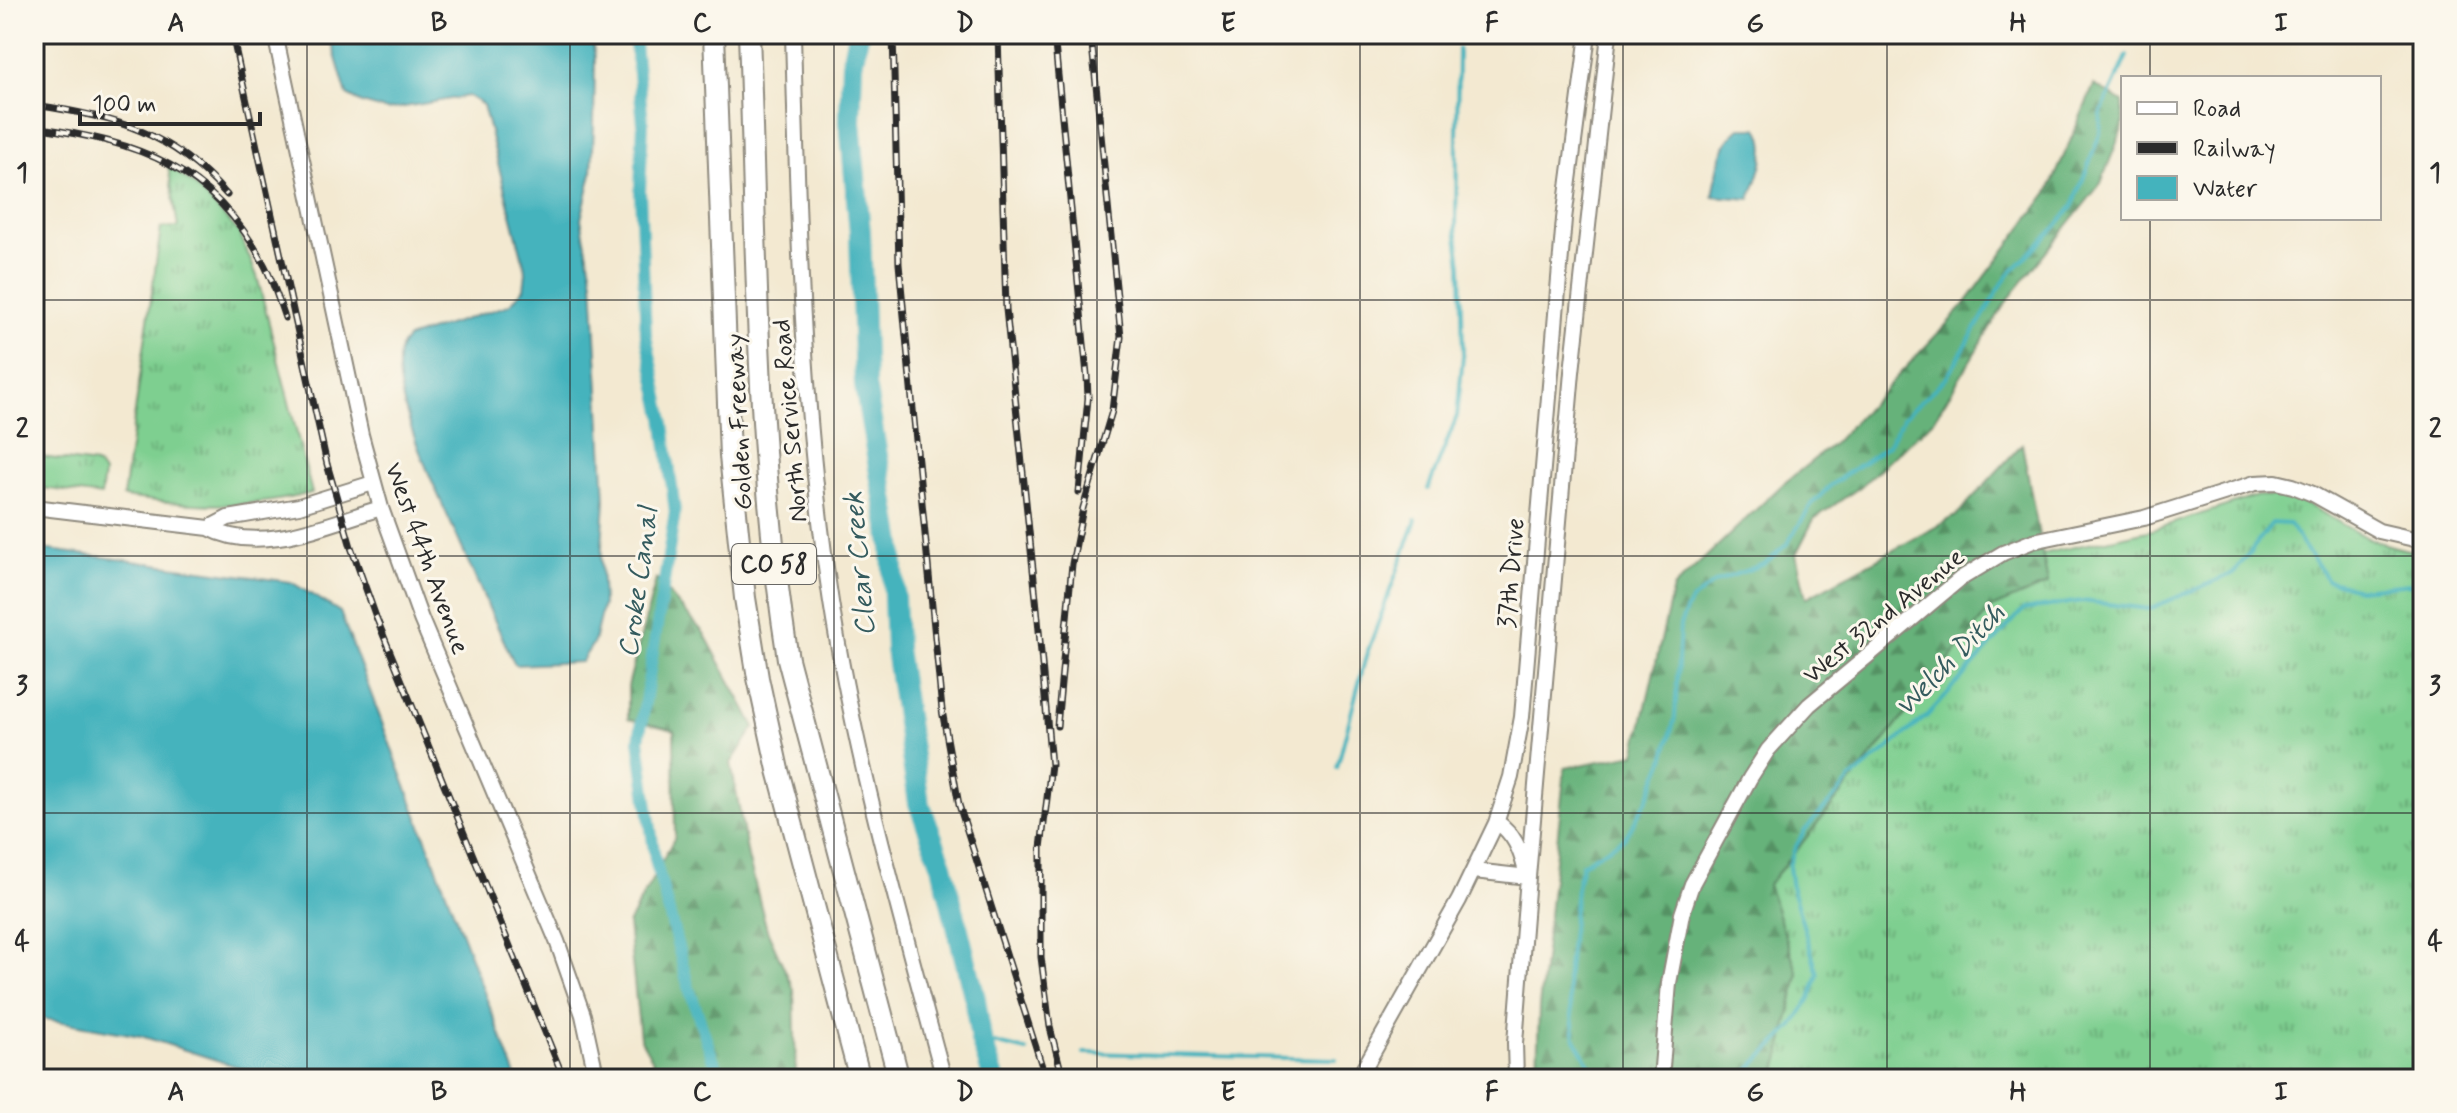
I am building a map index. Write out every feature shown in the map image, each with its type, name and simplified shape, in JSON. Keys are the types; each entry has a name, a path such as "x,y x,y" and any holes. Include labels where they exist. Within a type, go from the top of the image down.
{"highway":[{"name":"Golden Freeway","path":"713,34 730,456 745,598 778,770 860,1079"},
{"name":"Golden Freeway","path":"749,34 764,456 778,598 788,659 899,1079"}],"street":[{"name":"West 44th Avenue","path":"275,34 373,483 418,611 557,941 583,1015 597,1079"},
{"name":"North Service Road","path":"793,34 807,370 831,601 860,749 944,1079"},
{"name":"37th Drive","path":"1358,1079 1474,871 1497,822 1511,777 1522,717 1564,219 1588,34"},
{"path":"1516,1079 1515,1043 1528,877 1572,372 1609,34"},
{"name":"West 32nd Avenue","path":"1661,1079 1669,983 1682,914 1692,884 1750,778 1768,750 1809,705 1960,579 2003,553 2033,541 2136,520 2255,483 2276,482 2293,486 2379,531 2423,541"},
{"path":"209,528 228,518 299,506 373,483"},
{"path":"34,507 209,528 231,538 258,539 300,531 381,508"},
{"path":"1497,822 1508,830 1519,847 1528,877"},
{"path":"1474,871 1528,877"}],"green space":[{"path":"2094,85 2121,101 2121,132 2101,183 2004,305 1933,421 1860,487 1814,519 1796,554 1806,598 1956,516 2022,444 2048,584 1991,608 1768,885 1798,974 1775,1079 1537,1079 1539,1007 1565,768 1635,754 1673,588 1782,485 1834,443 1962,308 2049,191"},
{"path":"168,166 193,184 239,232 257,276 312,493 264,502 218,505 123,497 161,228 178,227"},
{"path":"34,456 96,464 104,473 101,496 34,487"},
{"path":"2257,496 2298,501 2372,539 2423,553 2423,1079 1775,1079 1798,974 1768,885 1991,608 2048,584 2042,554 2152,530"},
{"path":"656,579 704,633 755,727 731,763 748,857 767,930 794,990 796,1079 663,1079 640,1038 628,924 675,837 674,730 628,719 628,686"}],"water":[{"path":"329,34 591,34 595,58 592,173 581,219 593,281 605,500 601,561 603,604 594,642 581,662 515,665 429,475 402,396 399,353 408,338 509,305 524,289 526,272 483,105 468,96 387,110 362,103 347,95"},
{"path":"1740,128 1758,128 1764,145 1762,164 1750,199 1713,196 1724,150"},
{"path":"34,548 291,582 340,612 517,1079 276,1079 141,1036 34,1017"}],"waterway":[{"name":"Croke Canal","path":"634,34 643,123 640,191 646,336 663,416 675,512 639,740 655,859 688,985 723,1079"},
{"name":"Clear Creek","path":"858,34 852,64 850,121 860,233 865,385 892,544 896,649 919,803 942,865 975,999 981,1040 994,1079"},
{"path":"1428,489 1457,416 1463,356 1461,265 1456,229 1458,49"},
{"path":"1594,1079 1592,1068 1575,1039 1567,980 1576,889 1582,864 1625,838 1648,798 1664,760 1675,717 1680,625 1690,602 1715,582 1764,564 1787,544 1813,503 1831,485 1888,445 1904,417 1947,377 2007,276 2073,206 2100,134 2101,113 2127,56"},
{"path":"1337,768 1366,656 1416,520"},
{"name":"Welch Ditch","path":"1745,1079 1747,1072 1793,1026 1810,998 1818,974 1792,889 1789,866 1805,830 1851,779 1927,716 2023,610 2082,601 2149,609 2234,573 2272,523 2289,524 2327,580 2358,589 2423,583"},
{"path":"981,1040 1027,1051"},
{"path":"1084,1053 1336,1059"},
{"path":"34,1077 43,1079"}],"railway":[{"path":"232,34 327,464 351,547 376,617 564,1079"},
{"path":"893,34 899,264 942,710 959,805 1046,1079"},
{"path":"998,34 1006,309 1051,765 1041,848 1041,957 1050,1027 1063,1079"},
{"path":"1054,34 1087,375 1088,398 1079,492"},
{"path":"1057,726 1072,564 1083,508 1112,411 1121,337 1091,34"},
{"path":"34,105 90,115 140,130 185,156 227,195"},
{"path":"34,127 72,133 140,151 197,182 222,204 244,232 268,272 285,318"}]}
